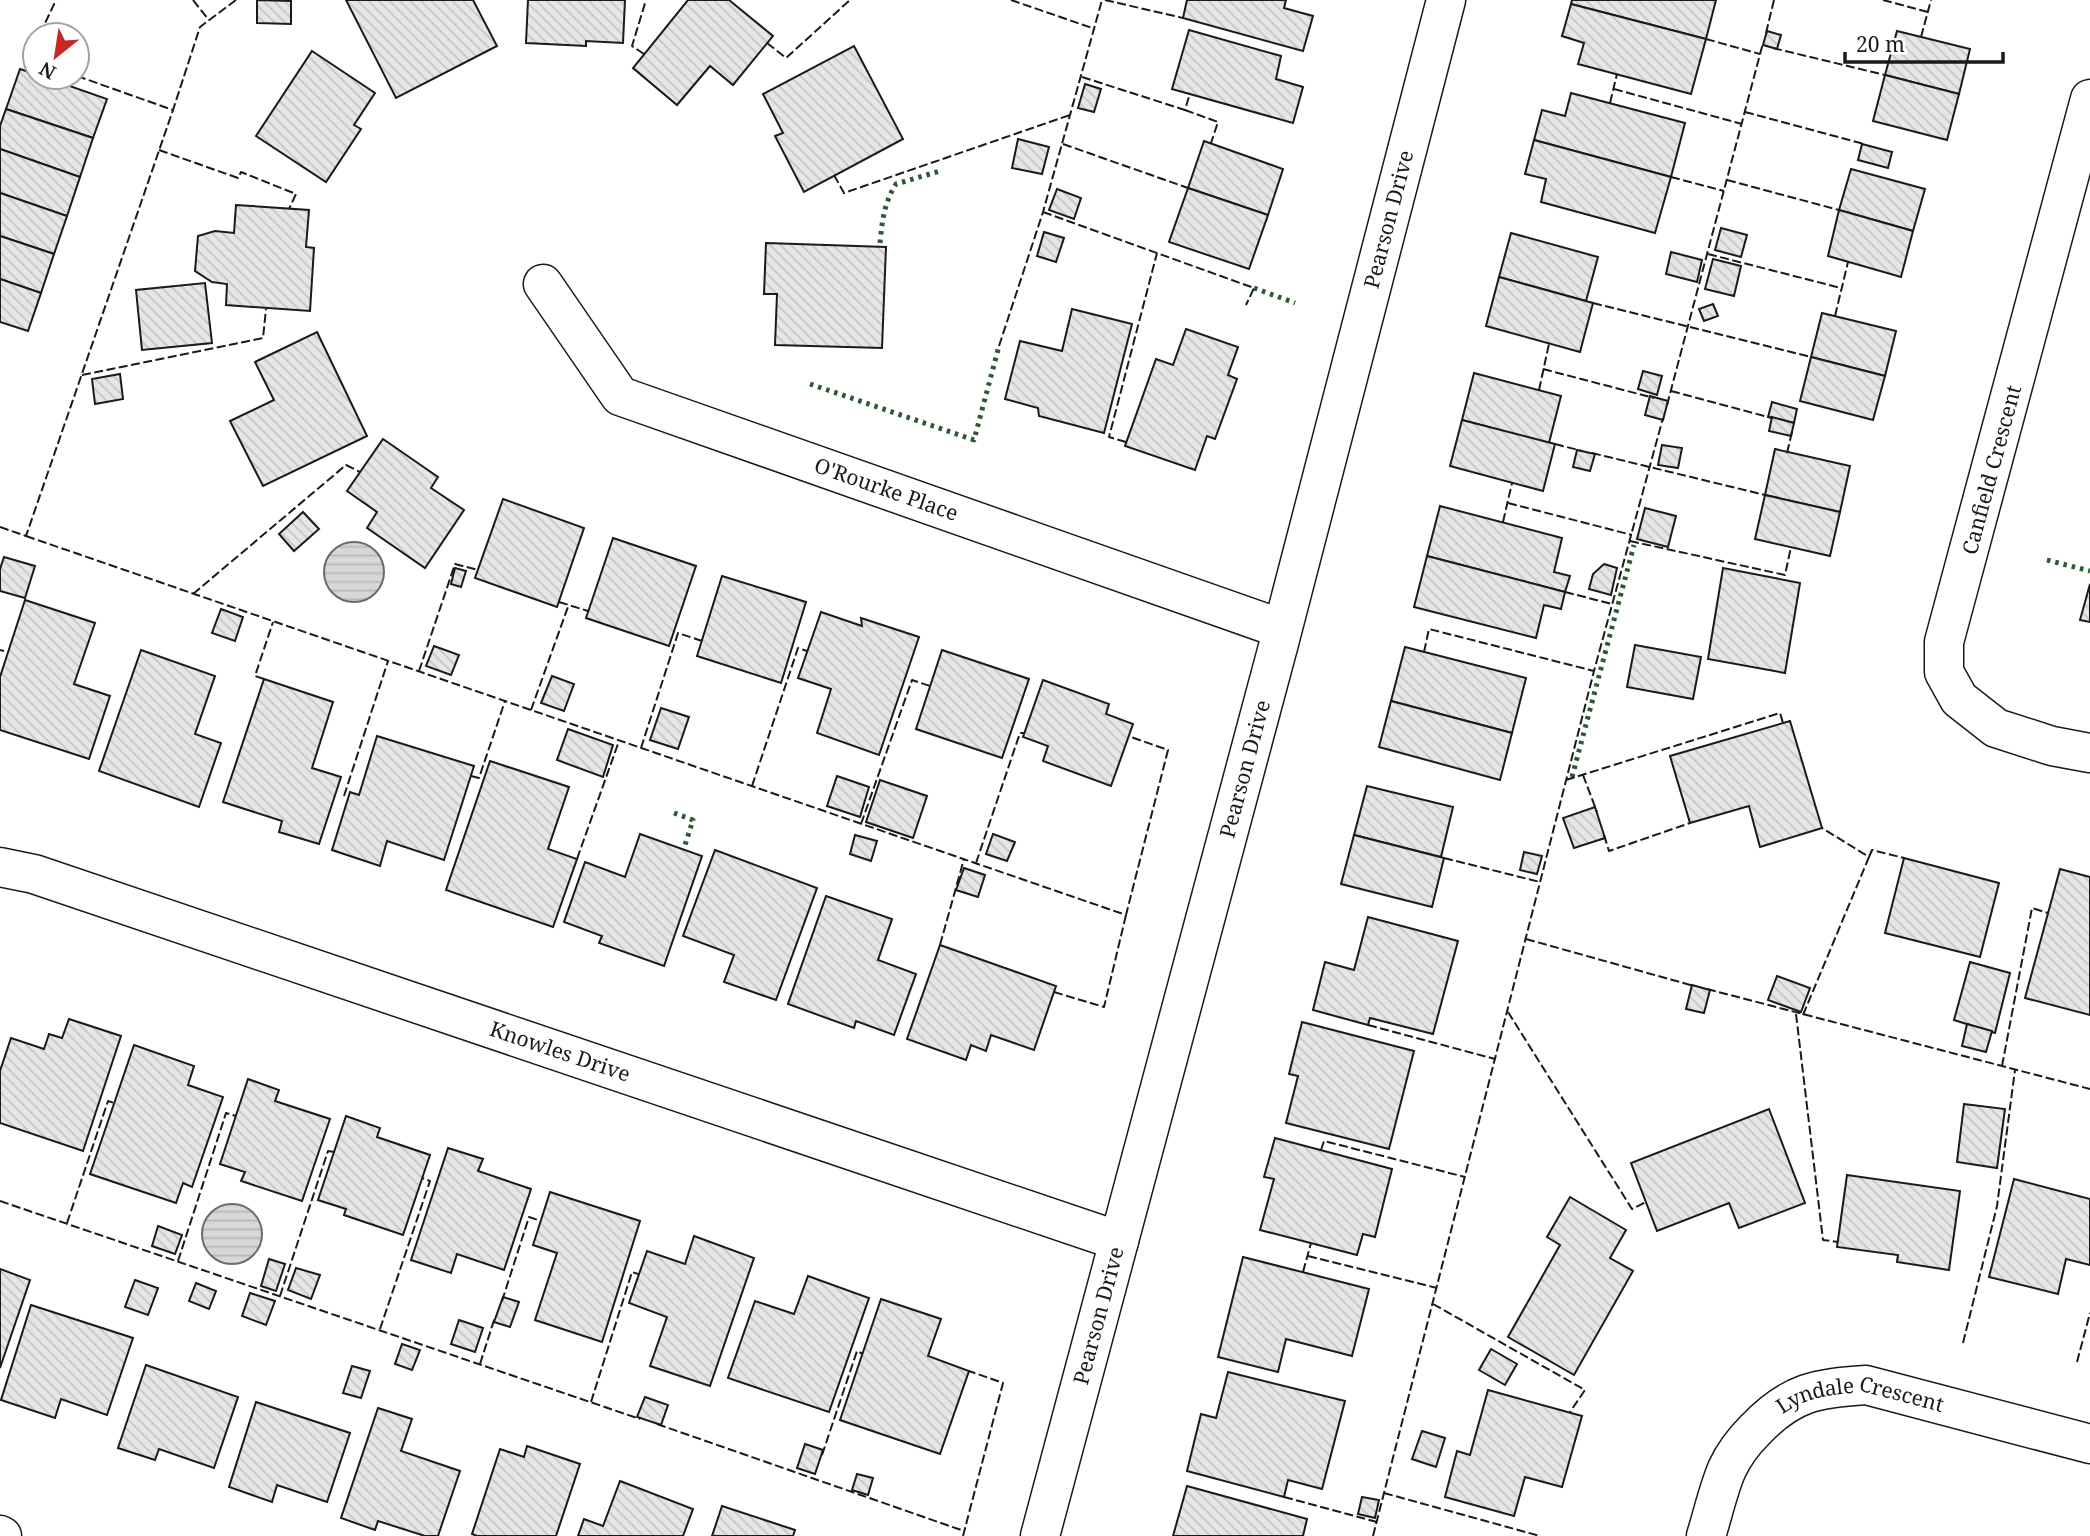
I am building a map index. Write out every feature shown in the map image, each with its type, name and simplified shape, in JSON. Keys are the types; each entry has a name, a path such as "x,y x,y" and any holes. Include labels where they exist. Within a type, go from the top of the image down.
{"street":[{"name":"Pearson Drive","path":"1040,1536 1282,629 1446,0"},
{"name":"Canfield Crescent","path":"2090,99 1944,642 1944,672 1959,699 1996,728 2052,746 2090,753"},
{"name":"O'Rourke Place","path":"543,284 620,396 1282,629"},
{"name":"Knowles Drive","path":"0,867 34,874 1119,1241"},
{"name":"Lyndale Crescent","path":"1706,1536 1727,1469 1738,1449 1786,1402 1830,1387 1866,1385 2090,1444"}],"shaded area":[{"path":"354,542 371,547 379,555 384,572 379,589 371,597 354,602 337,597 329,589 324,572 329,555 337,547"},
{"path":"232,1204 253,1213 262,1234 253,1255 232,1264 211,1255 202,1234 211,1213"}],"building":[{"path":"257,0 291,1 291,24 257,23"},
{"path":"346,0 473,0 497,46 396,98"},
{"path":"528,0 625,0 623,43 586,41 586,46 526,43"},
{"path":"688,0 729,0 773,36 733,85 710,66 677,105 633,68"},
{"path":"1187,0 1286,0 1284,8 1313,16 1303,51 1183,18"},
{"path":"1572,0 1716,0 1706,39 1571,4"},
{"path":"1571,4 1706,39 1691,94 1578,64 1584,43 1562,36"},
{"path":"1189,30 1281,56 1276,79 1303,87 1293,123 1172,89"},
{"path":"1767,31 1781,35 1777,49 1763,45"},
{"path":"1897,31 1970,49 1959,94 1885,75"},
{"path":"854,46 903,139 804,192 775,136 783,133 763,94"},
{"path":"312,51 375,93 354,125 361,129 326,182 256,136"},
{"path":"20,69 21,91 84,91 107,99 93,138 6,109"},
{"path":"1885,75 1959,94 1947,140 1873,121"},
{"path":"1085,84 1101,89 1094,112 1078,108"},
{"path":"1571,93 1685,123 1671,177 1534,140 1542,110 1565,116"},
{"path":"6,109 93,138 80,177 0,149 0,126"},
{"path":"1018,139 1049,147 1042,174 1012,168"},
{"path":"1534,140 1671,177 1655,233 1541,202 1546,179 1525,174"},
{"path":"1204,141 1283,169 1268,215 1188,188"},
{"path":"1862,144 1892,152 1888,168 1858,160"},
{"path":"0,149 80,177 67,216 0,193"},
{"path":"1851,169 1925,189 1913,231 1839,210"},
{"path":"1188,188 1268,215 1249,269 1169,242"},
{"path":"1057,189 1081,198 1074,219 1049,210"},
{"path":"0,193 67,216 54,254 0,236"},
{"path":"236,205 309,210 306,247 314,248 310,311 226,305 227,284 212,282 195,271 198,236 215,231 234,233"},
{"path":"1839,210 1913,231 1901,277 1828,256"},
{"path":"1721,228 1747,235 1741,257 1715,250"},
{"path":"1044,232 1064,238 1056,262 1037,256"},
{"path":"1511,233 1598,257 1586,301 1499,277"},
{"path":"0,236 54,254 41,293 0,279"},
{"path":"766,243 886,247 882,348 775,345 777,294 764,294"},
{"path":"1671,252 1702,260 1697,282 1666,274"},
{"path":"1713,259 1741,266 1734,296 1705,289"},
{"path":"1499,277 1593,303 1580,352 1486,326"},
{"path":"0,279 41,293 28,331 0,322"},
{"path":"205,283 212,343 142,350 136,290"},
{"path":"1713,304 1718,316 1704,321 1699,309"},
{"path":"1072,309 1132,324 1104,433 1039,416 1038,408 1005,399 1020,341 1062,351"},
{"path":"1822,313 1896,331 1885,376 1811,357"},
{"path":"1186,329 1238,347 1228,375 1237,379 1215,439 1207,436 1195,470 1125,446 1156,359 1173,365"},
{"path":"317,332 367,436 263,486 230,421 274,400 255,362"},
{"path":"1811,357 1885,376 1873,420 1800,401"},
{"path":"1643,371 1662,376 1657,395 1638,389"},
{"path":"1474,373 1561,396 1549,443 1462,420"},
{"path":"120,374 123,399 95,404 92,379"},
{"path":"1650,396 1668,401 1663,420 1645,415"},
{"path":"1772,402 1797,409 1794,423 1768,417"},
{"path":"1772,417 1794,423 1791,436 1769,431"},
{"path":"1462,420 1555,444 1543,491 1450,466"},
{"path":"383,439 438,477 431,488 464,510 425,568 367,528 377,512 347,491"},
{"path":"1662,445 1682,448 1678,468 1658,465"},
{"path":"1775,449 1850,466 1840,512 1765,495"},
{"path":"1577,450 1595,454 1590,471 1573,467"},
{"path":"1765,495 1840,512 1830,556 1755,539"},
{"path":"503,499 584,528 557,607 475,578"},
{"path":"1440,506 1562,538 1554,572 1570,576 1565,592 1427,556"},
{"path":"1645,508 1676,516 1668,547 1637,539"},
{"path":"303,512 319,529 294,551 279,534"},
{"path":"613,538 696,566 669,646 586,618"},
{"path":"1427,556 1565,592 1561,609 1544,605 1536,638 1414,607"},
{"path":"4,557 35,566 25,598 0,591 0,569"},
{"path":"1604,564 1617,568 1611,595 1589,589 1593,574"},
{"path":"455,568 466,571 461,587 451,584"},
{"path":"1723,568 1800,583 1785,673 1708,659"},
{"path":"722,576 806,602 781,683 697,656"},
{"path":"2090,584 2090,622 2080,620"},
{"path":"25,600 95,623 74,684 110,696 89,759 0,730 0,677"},
{"path":"221,609 243,617 235,641 212,633"},
{"path":"821,612 862,626 861,618 919,637 879,755 817,733 831,689 798,678"},
{"path":"1635,645 1701,657 1693,699 1627,687"},
{"path":"434,646 459,655 451,675 426,666"},
{"path":"1405,647 1526,678 1512,733 1391,701"},
{"path":"141,650 215,676 195,734 221,743 199,807 99,771"},
{"path":"942,650 1029,679 1002,758 916,729"},
{"path":"552,676 574,684 564,711 541,703"},
{"path":"264,679 333,702 312,768 341,777 319,844 279,832 282,821 223,802"},
{"path":"1043,680 1109,704 1106,714 1133,724 1111,786 1043,761 1048,746 1023,737"},
{"path":"1391,701 1512,733 1500,780 1379,747"},
{"path":"661,708 689,717 678,749 650,740"},
{"path":"1790,721 1822,828 1760,847 1749,806 1690,823 1670,756"},
{"path":"568,729 613,745 603,777 557,760"},
{"path":"377,736 474,766 444,860 387,841 380,866 332,850 350,792 359,795"},
{"path":"490,761 569,787 548,849 577,859 553,927 446,890"},
{"path":"837,776 869,787 860,817 827,806"},
{"path":"880,780 927,796 913,838 866,822"},
{"path":"1367,786 1453,807 1441,857 1354,835"},
{"path":"1595,807 1605,838 1574,848 1563,818"},
{"path":"640,834 702,856 664,966 599,943 602,936 564,922 585,862 625,877"},
{"path":"993,834 1015,842 1007,861 986,854"},
{"path":"855,835 877,841 871,861 850,854"},
{"path":"1354,835 1444,858 1432,907 1341,884"},
{"path":"715,850 817,888 776,1000 724,982 734,955 683,936"},
{"path":"1524,852 1542,856 1537,874 1520,870"},
{"path":"1904,858 1999,883 1980,957 1885,933"},
{"path":"964,868 985,875 978,897 956,890"},
{"path":"2060,869 2090,877 2090,1015 2025,998"},
{"path":"826,896 892,919 878,960 916,974 894,1035 856,1021 854,1028 788,1004"},
{"path":"1368,917 1458,941 1433,1034 1370,1018 1368,1025 1313,1010 1325,962 1354,970"},
{"path":"940,945 1056,986 1034,1050 991,1035 986,1051 971,1045 966,1060 907,1039"},
{"path":"1970,962 2010,973 1995,1033 1954,1020"},
{"path":"1777,976 1810,988 1801,1012 1768,1000"},
{"path":"1692,985 1710,990 1704,1013 1686,1009"},
{"path":"69,1019 121,1036 83,1151 0,1123 0,1071 11,1038 44,1049 49,1034 62,1038"},
{"path":"1302,1022 1414,1051 1389,1149 1286,1123 1298,1076 1289,1074"},
{"path":"1967,1024 1992,1031 1986,1052 1962,1046"},
{"path":"134,1045 194,1066 188,1085 223,1097 192,1187 183,1183 176,1203 90,1174"},
{"path":"248,1079 279,1090 275,1101 330,1119 302,1201 241,1181 245,1172 220,1164"},
{"path":"1964,1104 2005,1109 1997,1168 1957,1162"},
{"path":"1769,1109 1805,1203 1739,1228 1729,1203 1657,1231 1631,1163"},
{"path":"346,1116 380,1128 377,1137 430,1155 403,1235 344,1215 346,1209 318,1200"},
{"path":"1275,1138 1392,1169 1375,1237 1363,1234 1357,1255 1260,1230 1274,1179 1264,1177"},
{"path":"448,1148 483,1159 478,1171 531,1189 504,1270 457,1254 451,1273 411,1260"},
{"path":"1847,1175 1960,1191 1949,1270 1897,1262 1898,1255 1837,1247"},
{"path":"2014,1179 2090,1199 2090,1265 2066,1259 2058,1294 1989,1277"},
{"path":"550,1192 640,1221 602,1342 535,1320 557,1253 533,1245"},
{"path":"1570,1197 1626,1230 1610,1258 1633,1271 1574,1375 1508,1337 1560,1245 1547,1237"},
{"path":"158,1226 182,1235 175,1254 152,1246"},
{"path":"694,1236 754,1258 710,1386 650,1366 667,1317 629,1303 647,1251 685,1264"},
{"path":"1243,1257 1369,1289 1352,1356 1286,1339 1278,1372 1218,1357"},
{"path":"269,1259 285,1264 276,1291 261,1286"},
{"path":"296,1268 320,1275 311,1299 288,1290"},
{"path":"0,1269 30,1280 0,1368"},
{"path":"808,1276 869,1298 829,1412 728,1378 755,1301 794,1314"},
{"path":"135,1280 158,1288 148,1315 125,1307"},
{"path":"196,1283 216,1291 209,1309 189,1301"},
{"path":"250,1293 275,1301 266,1325 242,1316"},
{"path":"503,1297 519,1302 510,1327 494,1322"},
{"path":"881,1299 941,1319 928,1356 969,1371 940,1454 840,1420"},
{"path":"31,1305 133,1338 107,1415 61,1399 55,1418 1,1400"},
{"path":"459,1320 483,1328 475,1352 451,1344"},
{"path":"402,1344 420,1350 412,1370 395,1364"},
{"path":"1491,1349 1517,1364 1505,1385 1479,1370"},
{"path":"146,1365 238,1397 214,1468 159,1449 155,1460 118,1448"},
{"path":"352,1366 370,1371 361,1398 343,1393"},
{"path":"1228,1372 1345,1401 1322,1489 1288,1480 1284,1497 1187,1471 1201,1414 1216,1418"},
{"path":"1488,1390 1582,1416 1562,1487 1525,1477 1514,1516 1445,1497 1457,1451 1470,1455"},
{"path":"645,1397 668,1405 661,1425 637,1417"},
{"path":"256,1402 350,1433 327,1502 277,1485 272,1502 229,1487"},
{"path":"378,1408 412,1419 401,1451 460,1471 438,1536 425,1536 378,1521 375,1530 341,1518"},
{"path":"1422,1431 1445,1438 1436,1467 1412,1459"},
{"path":"805,1444 823,1450 815,1474 797,1468"},
{"path":"527,1446 580,1464 556,1536 472,1534 500,1449 524,1457"},
{"path":"857,1474 873,1478 868,1495 852,1490"},
{"path":"620,1481 693,1509 683,1536 578,1536 584,1519 603,1526"},
{"path":"1187,1486 1307,1519 1303,1536 1173,1536"},
{"path":"1362,1497 1379,1500 1375,1518 1358,1514"},
{"path":"722,1506 795,1530 793,1536 712,1536"}],"hedge":[{"path":"880,243 886,205 896,184 940,171"},
{"path":"1254,288 1295,303"},
{"path":"810,384 974,440 999,346"},
{"path":"1572,777 1634,545"},
{"path":"2047,560 2090,571"},
{"path":"674,813 693,820 685,845"}],"fence":[{"path":"46,21 56,0"},
{"path":"193,0 209,20"},
{"path":"91,81 173,110 200,27 236,0"},
{"path":"644,54 632,46 646,0"},
{"path":"767,43 786,58 850,0"},
{"path":"1011,0 1095,29"},
{"path":"999,346 1043,212 1102,0"},
{"path":"1105,0 1183,18"},
{"path":"1766,33 1774,0"},
{"path":"1883,0 1928,12"},
{"path":"1921,37 1931,0"},
{"path":"1706,39 1760,54"},
{"path":"1667,405 1763,43"},
{"path":"1773,48 1885,75"},
{"path":"1610,103 1617,74"},
{"path":"1082,77 1185,110 1190,93"},
{"path":"1614,89 1742,124"},
{"path":"0,527 26,536 173,110"},
{"path":"1185,110 1218,122 1211,143"},
{"path":"1745,112 1864,144"},
{"path":"834,175 844,193 1070,115"},
{"path":"1063,144 1188,188"},
{"path":"159,150 238,178 241,172 296,194 289,209"},
{"path":"1671,177 1724,191"},
{"path":"1727,180 1839,210"},
{"path":"1043,212 1254,288 1246,305"},
{"path":"1126,442 1109,437 1157,253"},
{"path":"1708,254 1841,288"},
{"path":"1835,316 1848,262"},
{"path":"1593,303 1811,357"},
{"path":"82,375 263,338 266,309"},
{"path":"1539,390 1549,344"},
{"path":"1543,369 1654,398"},
{"path":"1671,391 1772,418"},
{"path":"1373,1536 1594,671 1663,418"},
{"path":"1787,453 1792,432"},
{"path":"1555,444 1582,451"},
{"path":"1592,453 1765,495"},
{"path":"193,594 346,465 360,472"},
{"path":"1503,522 1512,483"},
{"path":"1508,503 1632,535"},
{"path":"26,536 1126,915 1168,750 1131,737"},
{"path":"1630,541 1785,575 1791,547"},
{"path":"419,671 455,564 478,570"},
{"path":"1565,592 1612,604"},
{"path":"559,602 588,611"},
{"path":"531,710 569,604"},
{"path":"264,679 255,676 273,622"},
{"path":"1424,652 1429,629 1594,671"},
{"path":"641,748 678,633 702,641"},
{"path":"752,786 798,648 807,651"},
{"path":"0,650 4,651"},
{"path":"344,796 388,661"},
{"path":"861,824 912,680 930,686"},
{"path":"471,776 479,778 505,701"},
{"path":"1566,780 1780,713 1783,723"},
{"path":"976,863 1020,733 1024,733"},
{"path":"577,859 619,741"},
{"path":"1583,775 1597,812"},
{"path":"1604,835 1609,851 1690,823"},
{"path":"1803,1015 1869,857 1822,828"},
{"path":"1869,857 1872,850 1904,858"},
{"path":"1444,858 1540,882"},
{"path":"940,945 964,859"},
{"path":"2002,1066 2032,908 2048,913"},
{"path":"1054,992 1104,1007 1126,915"},
{"path":"1526,939 1694,986"},
{"path":"1707,989 2090,1089"},
{"path":"1508,1012 1632,1209 1646,1202"},
{"path":"1796,1014 1823,1240 1838,1242"},
{"path":"1368,1025 1495,1059"},
{"path":"1963,1343 1997,1206 2015,1070"},
{"path":"67,1223 108,1101 114,1103"},
{"path":"178,1261 226,1113 236,1116"},
{"path":"1321,1150 1324,1141 1465,1177"},
{"path":"280,1296 328,1151 335,1152"},
{"path":"380,1329 430,1181 422,1178"},
{"path":"0,1201 640,1419"},
{"path":"502,1301 529,1217 541,1221"},
{"path":"1303,1272 1311,1243"},
{"path":"1308,1256 1437,1288"},
{"path":"591,1402 632,1272 638,1274"},
{"path":"1433,1304 1585,1390 1570,1412"},
{"path":"2077,1362 2090,1313"},
{"path":"480,1364 495,1317"},
{"path":"822,1455 857,1351 863,1354"},
{"path":"963,1536 1003,1383 969,1371"},
{"path":"657,1424 964,1531"},
{"path":"1384,1493 1540,1536"},
{"path":"1284,1497 1377,1522"}]}
